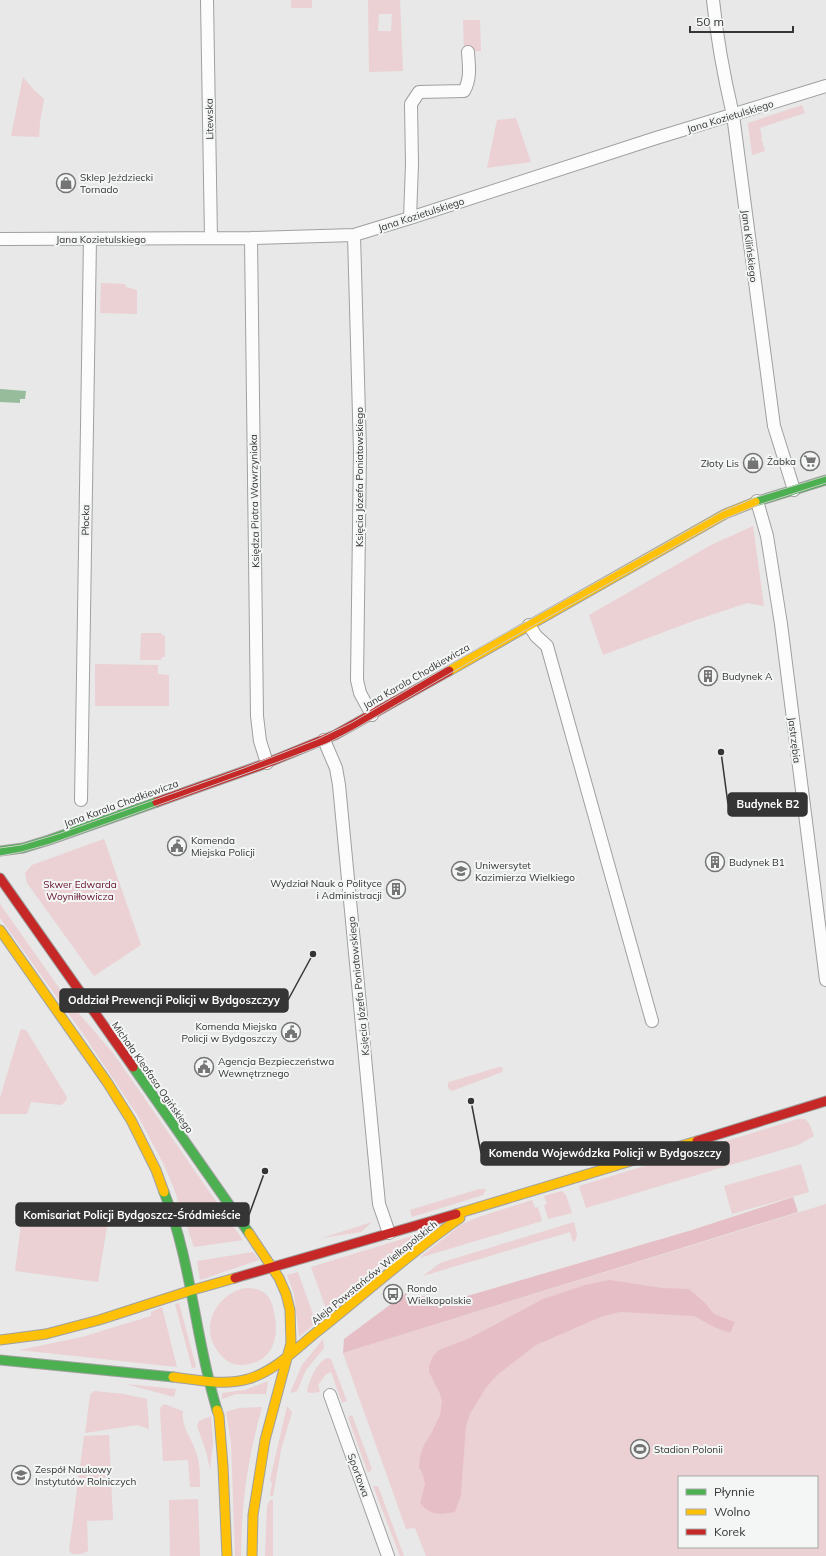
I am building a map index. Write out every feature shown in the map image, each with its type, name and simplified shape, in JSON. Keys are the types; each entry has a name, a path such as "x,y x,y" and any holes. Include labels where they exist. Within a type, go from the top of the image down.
{"street":[{"name":"Litewska","path":"207,0 211,238"},
{"name":"Jana Kilińskiego","path":"713,0 717,35 733,115 774,426 794,490"},
{"path":"410,218 412,164 411,104 419,92 464,91 469,83 468,52"},
{"name":"Jana Kozietulskiego","path":"0,240 251,238 354,235 652,139 826,86"},
{"name":"Księcia Józefa Poniatowskiego","path":"354,235 360,451 357,680 360,693 372,715"},
{"name":"Księdza Piotra Wawrzyniaka","path":"251,238 257,716 260,741 267,762"},
{"name":"Płocka","path":"81,800 90,239"},
{"name":"Jana Karola Chodkiewicza","path":"0,851 23,848 49,840 324,740 372,715 716,519 757,501 826,480"},
{"name":"Jastrzębia","path":"757,501 767,536 781,624 826,980"},
{"path":"528,625 536,636 547,646 652,1021"},
{"name":"Księcia Józefa Poniatowskiego","path":"324,740 336,768 340,785 379,1204 389,1234"},
{"name":"Michała Kleofasa Ogińskiego","path":"0,878 273,1268"},
{"path":"0,930 107,1082 131,1120 156,1170 170,1206 208,1381 218,1412 221,1433 226,1556"},
{"name":"Aleja Powstańców Wielkopolskich","path":"273,1268 826,1101"},
{"name":"Aleja Powstańców Wielkopolskich","path":"288,1355 418,1247 475,1208"},
{"path":"0,1340 46,1334 99,1320 189,1291 273,1268 286,1294 290,1310 291,1343 265,1440 253,1516 252,1556"},
{"path":"0,1360 230,1382 252,1378 288,1355"},
{"name":"Sportowa","path":"330,1395 388,1556"}],"green space":[{"path":"291,0 312,0 312,8 291,8"},
{"path":"368,0 400,0 403,71 369,72","holes":["379,14 392,14 391,31 378,31"]},
{"path":"463,20 480,20 481,51 464,52"},
{"path":"23,77 44,99 39,137 11,136"},
{"path":"802,105 805,113 760,128 765,151 752,155 748,123"},
{"path":"516,118 531,162 487,168 497,120"},
{"path":"101,283 125,284 126,287 137,290 137,314 100,313"},
{"path":"753,526 764,606 747,603 693,621 603,655 589,615 711,545"},
{"path":"141,633 161,633 165,636 165,657 162,657 161,660 140,660"},
{"path":"95,664 158,665 158,674 169,675 169,706 95,706"},
{"name":"Skwer Edwarda Woyniłłowicza","path":"104,839 141,945 94,976 27,883 25,873 32,865"},
{"path":"0,904 69,1002 113,1053 243,1240 194,1247 173,1186 164,1165 138,1116 81,1031 0,918"},
{"path":"22,1029 26,1030 67,1097 66,1101 61,1105 31,1102 27,1114 0,1114 0,1098 20,1031"},
{"path":"503,1067 502,1072 452,1091 448,1088 449,1082"},
{"path":"798,1119 805,1119 809,1123 814,1136 798,1145 586,1208 579,1186"},
{"path":"801,1164 809,1192 732,1214 724,1186"},
{"path":"479,1189 486,1189 483,1195 412,1217 410,1210"},
{"path":"562,1191 566,1195 572,1213 548,1219 544,1205 547,1204 544,1196"},
{"path":"532,1200 535,1208 538,1207 542,1221 419,1258 462,1224"},
{"path":"826,1204 826,1556 426,1556 415,1528 406,1529 343,1353"},
{"path":"23,1208 108,1220 98,1282 15,1271"},
{"path":"372,1222 361,1232 322,1238"},
{"path":"574,1222 577,1235 575,1241 573,1242 570,1232 423,1276 440,1263"},
{"path":"425,1232 328,1314 311,1267"},
{"path":"253,1252 259,1260 200,1280 197,1261"},
{"path":"298,1272 316,1323 299,1337 294,1294 287,1275"},
{"path":"245,1288 259,1290 268,1296 273,1306 276,1327 273,1344 265,1356 259,1361 251,1364 238,1365 230,1363 222,1356 215,1346 211,1336 210,1326 212,1316 225,1298 234,1292"},
{"path":"179,1303 196,1366 195,1368 192,1368 175,1304"},
{"path":"162,1307 177,1367 19,1350 82,1337 151,1316 151,1312"},
{"path":"323,1339 324,1348 306,1370 297,1391 290,1393 302,1365"},
{"path":"327,1358 331,1359 347,1401 342,1403 331,1372 326,1374 318,1385 320,1392 310,1393 307,1391 317,1368 323,1360"},
{"path":"268,1381 266,1394 236,1394 222,1399 222,1393 245,1390"},
{"path":"126,1384 176,1389 174,1397"},
{"path":"94,1391 124,1394 147,1399 149,1429 137,1425 85,1433 90,1395"},
{"path":"164,1404 183,1411 183,1422 198,1460 200,1487 190,1487 188,1460 163,1461 160,1410"},
{"path":"287,1406 292,1412 281,1450 273,1496 270,1496 272,1483 270,1480"},
{"path":"262,1407 246,1481 242,1518 241,1556 235,1556 231,1443 226,1412 239,1408"},
{"path":"352,1415 372,1469 368,1473 348,1417"},
{"path":"211,1416 213,1443 210,1469 206,1451 197,1426 199,1421"},
{"path":"109,1435 113,1520 87,1521 88,1551 81,1554 72,1554 69,1550 84,1436"},
{"path":"373,1486 378,1486 404,1556 400,1556"},
{"path":"198,1499 200,1556 170,1556 169,1500"},
{"path":"270,1500 273,1500 273,1556 265,1556 267,1506"}],"shaded area":[{"path":"0,389 26,391 25,399 20,399 20,403 0,402"},
{"path":"793,1197 798,1212 343,1353 344,1339 406,1293 410,1299 429,1295 433,1306 692,1230"},
{"path":"609,1280 662,1288 689,1289 705,1303 714,1314 735,1322 730,1333 714,1327 694,1316 620,1312 603,1316 536,1345 497,1375 485,1389 470,1414 466,1426 461,1495 455,1512 436,1514 424,1507 420,1503 425,1484 419,1467 420,1456 424,1445 440,1415 442,1401 429,1372 429,1366 433,1356 439,1350 470,1338 543,1299 585,1285"}],"tram line":[{"path":"0,848 21,845 58,834 244,768 318,739 351,723 465,656 721,512 757,497 826,476"},
{"path":"0,856 50,844 326,744 722,520 758,505 826,483"}],"traffic: fast":[{"path":"755,502 826,480"},
{"path":"0,851 23,848 49,840 157,802"},
{"path":"133,1067 249,1233"},
{"path":"164,1192 181,1246 203,1356 217,1410"},
{"path":"0,1360 173,1377"}],"traffic: slow":[{"path":"449,671 725,514 755,502"},
{"path":"0,930 107,1082 131,1120 156,1170 164,1192"},
{"path":"456,1214 697,1141"},
{"path":"173,1377 211,1382 230,1382 257,1376 275,1366 291,1354 404,1261 460,1218"},
{"path":"249,1233 279,1278 286,1294 290,1310 291,1343 265,1440 253,1515 252,1556"},
{"path":"0,1340 46,1334 99,1320 235,1278"},
{"path":"217,1410 219,1416 223,1466 227,1556"}],"traffic: jam":[{"path":"157,802 267,763 335,735 449,671"},
{"path":"0,878 133,1067"},
{"path":"697,1141 826,1101"},
{"path":"235,1278 456,1214"}],"place":[{"name":"Sklep Jeździecki Tornado","path":"66,183"},
{"name":"Żabka","path":"810,461"},
{"name":"Złoty Lis","path":"753,463"},
{"name":"Budynek A","path":"708,676"},
{"name":"Budynek B2","path":"721,752"},
{"name":"Komenda Miejska Policji","path":"177,846"},
{"name":"Budynek B1","path":"715,862"},
{"name":"Uniwersytet Kazimierza Wielkiego","path":"461,871"},
{"name":"Wydział Nauk o Polityce i Administracji","path":"396,889"},
{"name":"Oddział Prewencji Policji w Bydgoszczyy","path":"313,954"},
{"name":"Komenda Miejska Policji w Bydgoszczy","path":"291,1032"},
{"name":"Agencja Bezpieczeństwa Wewnętrznego","path":"204,1067"},
{"name":"Komenda Wojewódzka Policji w Bydgoszczy","path":"471,1101"},
{"name":"Komisariat Policji Bydgoszcz-Śródmieście","path":"265,1171"},
{"name":"Rondo Wielkopolskie","path":"393,1294"},
{"name":"Stadion Polonii","path":"640,1449"},
{"name":"Zespół Naukowy Instytutów Rolniczych","path":"21,1475"}]}
